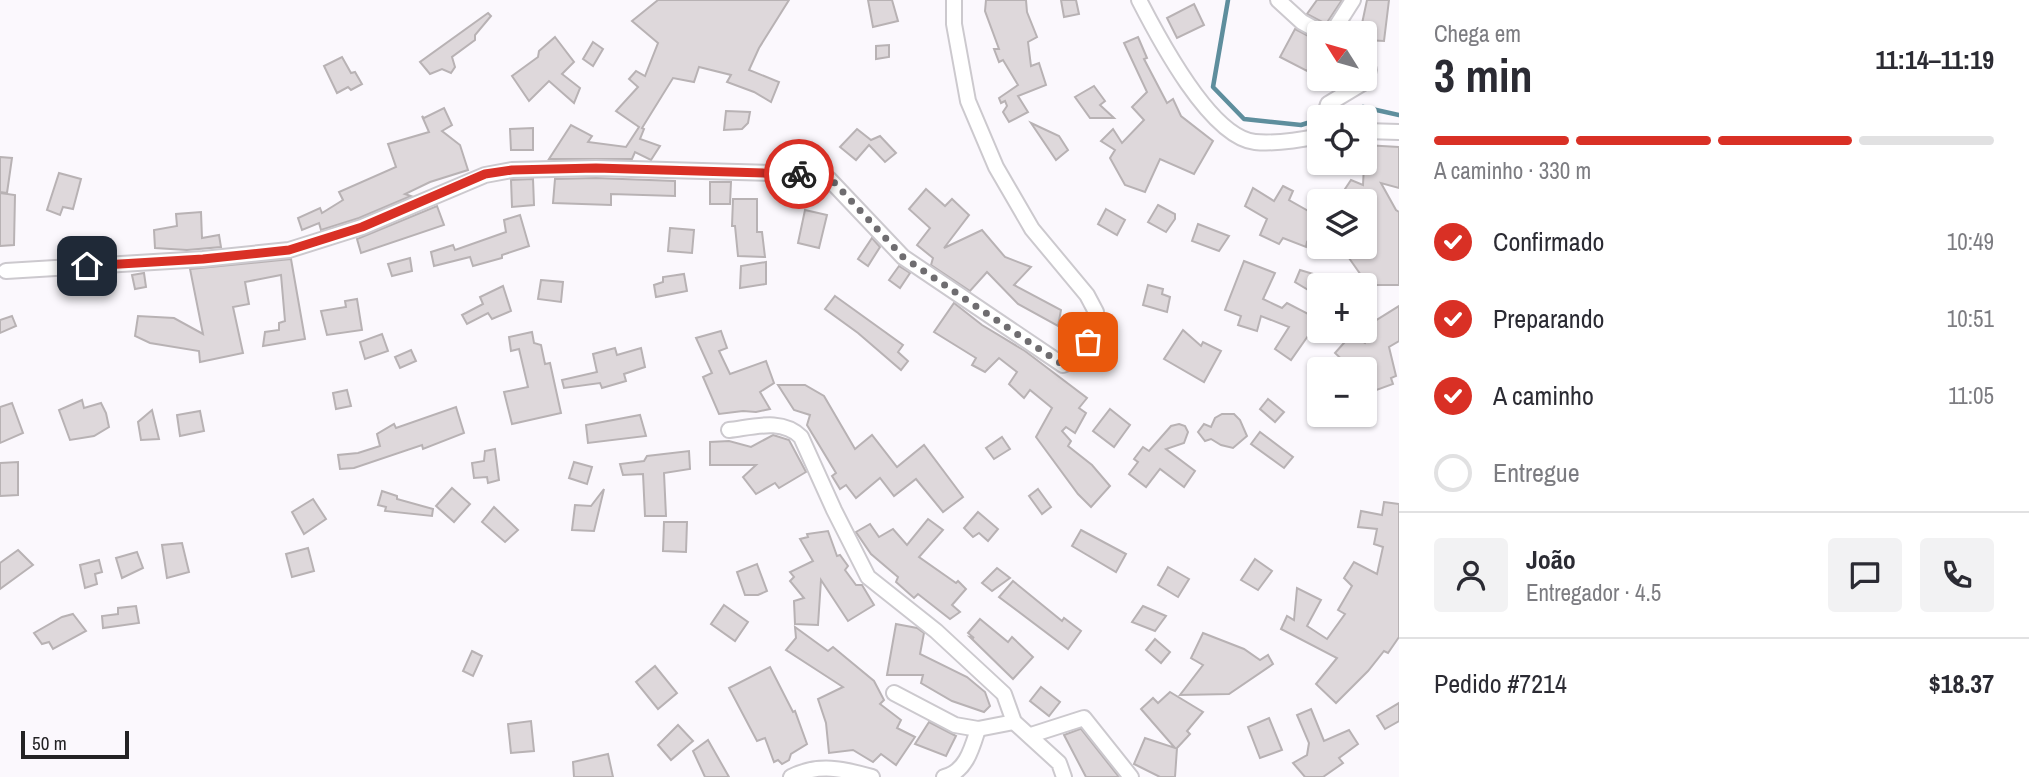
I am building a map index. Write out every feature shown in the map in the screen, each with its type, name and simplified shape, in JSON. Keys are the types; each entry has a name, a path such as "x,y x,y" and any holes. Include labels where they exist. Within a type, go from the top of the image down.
{"street":[{"path":"6,271 203,259 289,250 362,227 485,174 512,170 596,168 808,174 830,178 903,257 1063,365 1078,359 1095,328 1096,312 1087,295 1032,229 996,167 968,101 954,24 954,0"},
{"path":"1139,0 1161,42 1196,95 1234,134 1254,142 1307,137"},
{"path":"1278,0 1307,24"},
{"path":"1340,21 1353,0"},
{"path":"1328,105 1350,91"},
{"path":"1377,131 1399,132"},
{"path":"729,430 779,424 793,429 801,437 868,577 936,631 1004,694 1014,722 1059,763 1064,777"},
{"path":"894,694 955,725 978,729 1014,722"},
{"path":"1031,736 1084,718 1131,777"},
{"path":"944,777 957,771 970,756 978,729"},
{"path":"791,777 829,767 872,777"}],"building":[{"path":"658,0 789,0 759,48 749,70 779,82 771,102 727,82 731,75 699,67 694,82 673,78 642,128 644,129 640,139 660,146 651,160 635,152 632,159 549,159 571,125 592,136 588,142 626,147 639,127 616,111 638,87 629,79 636,71 645,76 658,43 632,21"},
{"path":"868,0 892,0 898,21 873,27"},
{"path":"986,0 1026,0 1027,12 1037,37 1028,42 1031,66 1039,63 1046,85 1018,96 1028,112 1009,122 1003,112 1007,106 1005,101 1001,103 999,98 1018,85 1003,60 999,62 994,49 999,49 985,11"},
{"path":"1061,0 1076,0 1079,14 1064,17"},
{"path":"1317,0 1342,0 1328,21 1320,21 1307,14"},
{"path":"1367,0 1389,0 1384,41 1377,41 1377,21 1363,21"},
{"path":"1194,4 1204,25 1177,38 1167,18"},
{"path":"488,13 491,16 475,35 475,40 452,57 455,67 451,73 442,69 430,74 420,62"},
{"path":"1295,29 1307,35 1307,71 1280,57"},
{"path":"555,37 574,62 562,74 580,88 574,103 549,81 529,101 512,76 538,57 539,51"},
{"path":"1138,37 1147,58 1144,59 1167,103 1173,99 1181,116 1213,141 1194,174 1160,159 1145,192 1125,185 1110,158 1115,150 1101,141 1113,129 1122,143 1144,120 1132,107 1147,92 1124,43"},
{"path":"593,42 603,49 593,66 583,59"},
{"path":"889,45 889,57 876,59 876,46"},
{"path":"342,57 351,73 355,72 362,84 337,93 324,66"},
{"path":"1094,86 1105,101 1100,105 1114,118 1090,118 1075,97"},
{"path":"444,108 452,125 442,131 460,145 468,170 430,182 405,194 411,196 359,218 321,230 319,223 302,230 298,218 320,208 322,213 343,200 339,192 396,167 388,144 429,132 422,116 424,118"},
{"path":"726,111 750,112 748,123 742,129 724,130"},
{"path":"1031,123 1059,136 1068,150 1056,160"},
{"path":"533,128 533,150 511,150 510,129"},
{"path":"857,129 871,140 880,136 896,153 885,162 869,145 856,160 840,147"},
{"path":"1377,146 1399,147 1399,188 1381,183 1399,212 1399,285 1377,285 1377,273 1360,273 1350,259 1377,259 1377,189 1345,189 1351,180 1363,185 1364,175 1377,175"},
{"path":"0,157 12,158 7,193 0,192"},
{"path":"59,173 81,179 73,209 63,207 60,215 47,210"},
{"path":"533,179 534,205 512,207 511,180"},
{"path":"555,179 675,181 675,196 611,194 611,205 553,203"},
{"path":"710,182 731,182 730,204 710,204"},
{"path":"1283,186 1293,191 1289,200 1307,210 1306,247 1283,238 1279,244 1260,235 1267,219 1245,206 1253,188 1274,201"},
{"path":"926,189 945,206 952,199 969,215 944,248 982,230 1005,257 1031,267 1014,285 1061,310 1058,326 1018,304 987,272 970,291 931,265 933,258 917,245 930,228 909,209"},
{"path":"0,193 15,195 14,245 0,246"},
{"path":"733,199 757,199 757,232 762,232 765,257 738,256 735,226 732,226"},
{"path":"1158,205 1175,214 1175,219 1166,232 1148,222"},
{"path":"437,206 444,225 361,253 357,239"},
{"path":"1106,209 1125,220 1117,235 1098,224"},
{"path":"805,210 827,215 819,248 798,243"},
{"path":"201,212 202,238 219,235 221,247 187,250 155,248 154,230 177,226 176,214"},
{"path":"520,215 529,246 502,255 502,258 473,266 470,257 434,266 431,252 453,245 455,250 506,232 504,220"},
{"path":"1198,224 1229,236 1219,251 1192,241"},
{"path":"670,228 694,230 692,253 668,251"},
{"path":"872,238 880,247 868,266 858,259"},
{"path":"410,258 412,271 392,276 388,264"},
{"path":"291,259 305,339 263,346 265,332 279,330 279,323 285,321 281,275 245,282 249,304 233,307 243,353 200,362 199,351 150,343 135,336 138,316 174,318 203,334 190,269"},
{"path":"1244,261 1275,273 1263,299 1282,308 1287,303 1307,313 1307,337 1291,360 1275,349 1289,327 1261,316 1257,331 1238,325 1241,316 1225,310"},
{"path":"766,262 766,284 740,288 741,266"},
{"path":"899,266 910,273 900,288 889,280"},
{"path":"1300,270 1310,273 1307,273 1307,289 1295,282"},
{"path":"144,273 146,287 135,289 132,275"},
{"path":"684,274 687,291 656,297 654,285 663,282 663,277"},
{"path":"541,280 563,282 561,302 538,299"},
{"path":"1148,285 1163,289 1162,294 1170,297 1167,312 1143,305"},
{"path":"503,286 511,311 492,319 488,313 467,324 462,315 483,304 480,297"},
{"path":"835,296 903,345 898,352 908,361 901,370 825,309"},
{"path":"357,299 362,330 327,335 321,311 346,307 345,301"},
{"path":"954,303 982,325 1025,351 1087,398 1079,408 1086,413 1075,433 1066,427 1062,431 1071,441 1068,446 1092,465 1110,486 1091,507 1078,494 1036,437 1052,408 1030,390 1024,398 1009,384 1017,372 999,358 985,372 972,365 976,358 934,332"},
{"path":"1399,306 1399,341 1389,347 1396,376 1391,378 1393,384 1377,390 1377,357 1339,357 1335,353 1344,343 1377,343 1377,320"},
{"path":"12,316 16,326 0,333 0,320"},
{"path":"1183,330 1201,346 1203,342 1221,351 1204,382 1164,359"},
{"path":"721,331 727,348 719,351 730,374 766,361 774,383 760,392 770,409 719,414 703,377 712,373 696,338"},
{"path":"532,332 534,343 541,345 545,364 550,363 561,413 512,424 504,392 528,387 519,349 511,351 509,337"},
{"path":"382,334 388,351 365,359 360,342"},
{"path":"615,348 617,355 641,348 645,367 624,374 626,381 602,388 600,383 564,388 562,380 597,372 593,354"},
{"path":"411,350 416,361 400,368 395,357"},
{"path":"778,385 805,385 824,396 855,449 872,435 897,467 924,445 963,497 943,512 916,479 894,496 880,478 856,498 846,485 840,489 832,476 836,473 807,425 810,415 794,410"},
{"path":"347,390 351,406 336,409 333,393"},
{"path":"1268,399 1284,412 1275,422 1260,409"},
{"path":"82,400 84,408 101,403 109,427 94,436 70,440 59,410"},
{"path":"12,403 23,433 0,443 0,407"},
{"path":"456,407 464,433 423,449 422,445 354,468 340,469 338,455 358,453 380,446 377,434 394,424 396,428"},
{"path":"1110,409 1130,425 1114,447 1093,431"},
{"path":"152,410 159,439 141,440 138,422"},
{"path":"200,411 204,431 180,436 177,415"},
{"path":"1222,414 1234,414 1240,420 1247,436 1233,448 1211,439 1205,441 1198,432 1204,424 1211,427 1215,418"},
{"path":"640,415 646,436 588,443 586,425"},
{"path":"1171,426 1185,426 1188,432 1184,443 1166,449 1195,471 1184,487 1160,469 1146,487 1129,474 1138,462 1134,459 1143,447 1149,451"},
{"path":"1260,432 1293,457 1284,468 1251,444"},
{"path":"773,435 789,440 806,472 779,488 775,483 756,494 743,477 756,465 710,465 710,442 729,441 751,447"},
{"path":"1002,437 1010,449 994,459 986,448"},
{"path":"495,449 499,480 488,483 487,477 474,478 472,463 484,461 485,451"},
{"path":"689,451 690,469 664,473 666,516 645,516 643,474 623,475 620,464 644,461 647,456"},
{"path":"18,462 18,495 0,496 0,463"},
{"path":"574,462 592,467 587,484 569,478"},
{"path":"452,488 470,504 454,522 436,506"},
{"path":"604,489 594,531 572,530 575,505 591,506"},
{"path":"1038,489 1051,507 1042,514 1029,496"},
{"path":"382,491 397,496 397,499 433,509 432,516 385,511 386,507 378,505"},
{"path":"313,499 326,519 304,534 292,512"},
{"path":"1384,502 1399,504 1399,637 1388,653 1384,651 1336,703 1316,684 1337,658 1281,629 1287,616 1294,620 1297,588 1321,600 1307,626 1327,639 1345,614 1338,610 1352,586 1344,578 1354,562 1377,574 1383,547 1374,544 1377,529 1358,527 1361,511 1382,515"},
{"path":"494,507 518,530 505,542 482,522"},
{"path":"978,512 998,529 988,541 979,533 973,537 964,528"},
{"path":"928,519 943,530 919,557 956,583 958,581 966,589 952,605 960,612 950,619 918,594 914,598 896,582 898,577 871,554 856,532 870,524 879,537 893,529 907,545"},
{"path":"664,522 687,522 686,552 663,551"},
{"path":"1081,530 1126,554 1116,572 1072,546"},
{"path":"828,531 837,556 840,555 848,566 845,570 856,585 862,585 874,605 848,621 821,580 818,625 795,624 794,601 804,598 790,581 794,577 790,572 813,561 800,539 808,537 807,534"},
{"path":"182,543 189,572 167,578 162,545"},
{"path":"308,548 314,571 292,577 286,554"},
{"path":"18,550 33,565 0,589 0,563"},
{"path":"137,552 143,568 122,578 116,558"},
{"path":"1255,559 1272,571 1258,590 1241,580"},
{"path":"99,560 102,572 95,574 97,584 85,588 80,565"},
{"path":"757,564 767,591 758,595 745,595 737,572"},
{"path":"1168,567 1189,579 1178,597 1158,585"},
{"path":"997,568 1010,578 992,591 982,583"},
{"path":"1013,581 1062,621 1064,618 1081,631 1068,649 999,597"},
{"path":"724,605 748,622 735,641 711,624"},
{"path":"136,606 139,623 103,628 102,616 118,614 118,608"},
{"path":"1143,606 1166,616 1155,631 1132,622"},
{"path":"73,614 86,631 53,649 49,642 42,644 34,633 62,617"},
{"path":"980,619 1008,642 1012,637 1033,657 1013,679 970,637 974,638 968,633"},
{"path":"896,624 917,628 924,633 920,654 967,677 985,692 990,706 984,712 952,701 921,683 923,675 887,675"},
{"path":"795,627 828,651 833,647 874,681 884,700 880,704 901,720 897,728 915,737 896,765 881,754 873,762 853,750 829,753 826,723 818,699 843,687 786,650 796,638"},
{"path":"1203,633 1244,649 1260,660 1268,655 1273,664 1229,694 1180,695 1203,665 1191,658"},
{"path":"1155,639 1170,652 1161,663 1146,650"},
{"path":"472,651 482,656 473,676 463,671"},
{"path":"655,666 677,693 658,709 636,682"},
{"path":"770,667 793,712 795,711 807,744 791,754 789,760 782,764 778,760 774,762 765,738 757,741 729,688"},
{"path":"1041,687 1060,702 1049,716 1030,701"},
{"path":"1170,692 1203,712 1187,731 1190,734 1177,748 1175,777 1160,777 1134,764 1145,738 1175,748 1141,709 1153,698 1158,703"},
{"path":"1399,703 1399,721 1385,729 1377,716"},
{"path":"1311,709 1324,741 1349,730 1358,744 1339,758 1343,763 1323,777 1305,777 1293,763 1307,755 1309,743 1297,715"},
{"path":"1269,718 1282,750 1260,758 1248,727"},
{"path":"531,721 534,751 511,753 508,724"},
{"path":"929,722 956,736 946,756 915,744"},
{"path":"678,725 693,741 671,760 658,745"},
{"path":"1081,729 1119,777 1086,777 1064,735"},
{"path":"708,740 729,777 705,777 693,751"},
{"path":"608,754 613,777 574,777 573,762"}],"waterway":[{"path":"1228,0 1213,87 1244,119 1301,125 1307,123"},
{"path":"1377,110 1399,115"}],"way so far":[{"path":"799,174 830,178 903,257 1063,365 1078,359 1088,342"}],"route":[{"path":"87,266 203,259 289,250 362,227 485,174 512,170 596,168 799,174"}]}
